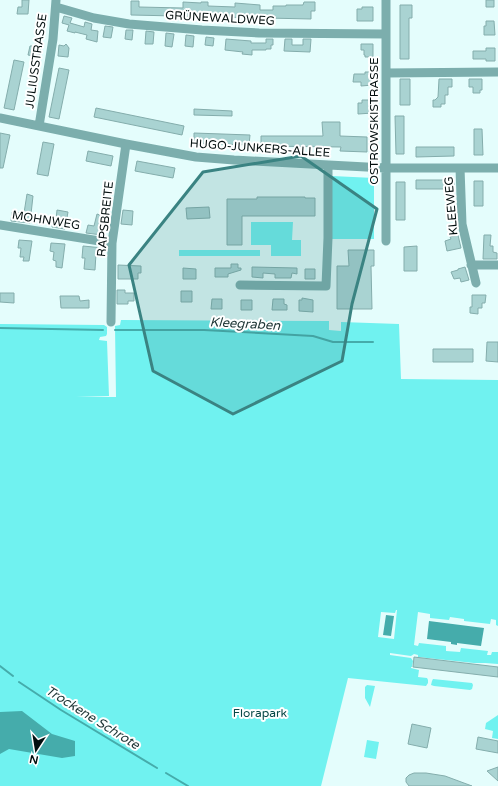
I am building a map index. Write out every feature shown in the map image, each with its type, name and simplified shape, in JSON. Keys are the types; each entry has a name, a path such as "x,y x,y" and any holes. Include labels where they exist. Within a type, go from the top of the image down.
{"street":[{"name":"OSTROWSKISTRASSE","path":"386,0 386,241"},
{"name":"GRÜNEWALDWEG","path":"56,3 94,18 129,24 259,33 386,34"},
{"name":"JULIUSSTRASSE","path":"39,126 53,39 56,3"},
{"path":"387,73 498,72"},
{"name":"HUGO-JUNKERS-ALLEE","path":"0,118 196,157 386,168 498,168"},
{"name":"RAPSBREITE","path":"111,322 112,243 126,144"},
{"path":"240,285 326,286 328,238 328,165"},
{"name":"KLEEWEG","path":"460,168 462,224 476,283"},
{"name":"MOHNWEG","path":"0,225 112,243"},
{"path":"472,265 498,265"}],"highlighted area":[{"path":"301,156 377,209 352,304 342,361 233,414 153,371 129,265 203,172"}],"green space":[{"path":"332,176 374,178 374,239 331,239"},
{"path":"251,222 293,222 292,240 301,240 301,256 271,256 271,245 251,245"},
{"path":"179,250 260,250 260,256 179,256"},
{"name":"Florapark","path":"121,320 329,321 329,330 341,331 341,322 399,324 401,379 498,380 498,626 496,625 496,620 491,619 490,624 464,621 464,619 450,617 449,620 430,618 430,614 418,612 414,645 418,646 419,643 446,646 446,651 460,652 461,648 488,651 487,655 491,655 492,652 498,652 498,664 418,657 418,655 414,654 411,656 390,653 390,655 411,658 413,661 411,668 419,670 418,677 427,678 428,683 426,686 348,678 321,786 0,786 0,324 104,325 107,327 106,336 100,337 99,340 107,341 109,396 76,397 116,397 115,326 120,325","holes":["397,610 394,639 378,637 381,612 395,613"]},
{"path":"433,679 472,683 473,685 472,689 470,690 434,686 431,685"},
{"path":"367,685 375,686 370,707 365,698 365,687"},
{"path":"498,715 498,739 492,738 493,731 485,729 486,723"},
{"path":"367,740 379,742 376,759 364,757"}],"shaded area":[{"path":"386,615 394,616 391,636 383,635"},
{"path":"429,621 484,628 481,646 457,643 457,645 451,644 451,642 427,639"},
{"path":"22,711 52,734 75,741 75,756 62,758 9,749 0,754 0,712"}],"building":[{"path":"22,0 29,0 28,14 17,14 18,7 22,7"},
{"path":"486,0 494,0 494,7 486,7"},
{"path":"131,1 139,1 139,7 183,8 183,2 208,2 208,6 235,7 235,3 260,5 260,10 273,10 273,6 303,5 304,2 315,2 315,11 311,11 311,19 131,15"},
{"path":"400,5 412,5 412,18 409,18 409,59 400,59"},
{"path":"362,7 373,7 373,21 357,21 357,9 362,9"},
{"path":"64,16 72,18 70,23 84,27 85,22 92,24 91,30 98,31 97,42 86,39 87,35 67,31 69,25 62,23"},
{"path":"486,21 494,21 495,35 484,35 484,26 486,26"},
{"path":"105,26 113,27 111,38 103,37"},
{"path":"126,30 133,30 132,40 125,39"},
{"path":"146,31 154,32 153,44 145,44"},
{"path":"166,33 174,34 172,47 165,46"},
{"path":"186,35 194,36 193,47 185,46"},
{"path":"206,37 214,38 213,46 205,45"},
{"path":"226,39 251,41 251,43 266,43 266,39 273,39 273,45 271,45 271,49 252,50 252,55 242,54 243,52 225,50"},
{"path":"285,39 292,39 292,45 303,45 303,39 311,39 310,52 284,51"},
{"path":"36,43 38,47 41,48 39,57 28,55 30,46 34,46"},
{"path":"66,44 69,48 68,57 58,56 59,45 64,46"},
{"path":"361,44 373,44 373,57 365,57 364,50 361,50"},
{"path":"486,48 495,48 495,61 473,59 473,51 486,51"},
{"path":"14,60 24,62 14,110 4,108"},
{"path":"59,68 69,70 59,119 49,117"},
{"path":"365,72 373,72 373,85 361,86 361,82 353,82 354,74 365,74"},
{"path":"400,79 410,79 410,105 400,105"},
{"path":"439,79 452,79 452,87 448,87 448,95 445,95 445,104 441,104 441,107 433,107 433,100 438,97"},
{"path":"469,79 482,79 482,90 480,90 480,93 473,93 473,87 469,87"},
{"path":"362,100 373,100 373,113 358,114 358,103 362,103"},
{"path":"96,108 184,126 182,135 94,117"},
{"path":"194,109 232,111 232,116 194,115"},
{"path":"395,116 404,116 404,154 396,154"},
{"path":"322,122 340,122 340,136 367,137 367,152 340,151 341,147 261,146 261,136 323,136"},
{"path":"474,129 482,129 483,155 474,155"},
{"path":"0,133 10,135 3,168 0,168"},
{"path":"194,133 250,135 249,145 194,143"},
{"path":"43,142 54,144 48,176 37,174"},
{"path":"416,147 454,147 454,156 416,157"},
{"path":"88,151 113,156 111,166 86,161"},
{"path":"137,161 175,168 173,178 135,171"},
{"path":"416,180 454,180 454,189 416,189"},
{"path":"474,181 483,181 483,206 474,206"},
{"path":"396,182 405,182 405,220 396,220"},
{"path":"27,194 33,196 30,223 11,221 12,212 24,213"},
{"path":"257,197 315,198 315,216 242,216 242,245 227,245 227,199 257,199"},
{"path":"209,207 210,218 187,219 186,208"},
{"path":"57,210 68,212 65,229 52,227 53,219 56,220"},
{"path":"123,210 133,211 132,225 121,224"},
{"path":"97,214 103,216 100,228 104,228 102,235 86,233 88,225 94,226"},
{"path":"458,235 461,248 447,251 445,241 451,239 450,237"},
{"path":"484,235 491,235 490,246 493,246 493,252 497,253 497,259 483,259"},
{"path":"19,240 32,241 29,261 23,261 24,257 20,257 21,248 18,248"},
{"path":"51,243 65,244 62,268 56,267 56,261 53,260 54,252 50,251"},
{"path":"83,246 103,248 103,253 96,253 95,270 84,269 85,258 82,258"},
{"path":"417,246 417,271 404,271 404,247"},
{"path":"348,250 374,250 374,266 371,266 372,309 337,309 337,266 349,266"},
{"path":"231,264 238,264 238,268 241,268 241,270 228,274 228,277 215,277 215,268 231,268"},
{"path":"118,265 141,266 141,273 138,273 138,279 118,279"},
{"path":"252,267 297,268 297,274 292,273 291,278 275,278 275,274 263,273 263,278 252,277"},
{"path":"465,267 469,280 461,282 460,278 454,279 451,272"},
{"path":"183,268 196,269 196,279 183,279"},
{"path":"305,269 315,269 315,279 305,279"},
{"path":"117,290 125,290 125,293 134,293 134,301 128,301 128,304 117,304"},
{"path":"181,291 192,291 192,302 181,302"},
{"path":"0,293 14,293 14,303 0,302"},
{"path":"472,295 486,295 485,303 482,303 482,308 478,308 478,314 470,313 470,307 472,307"},
{"path":"60,296 79,296 80,301 89,300 89,308 61,308"},
{"path":"302,298 313,300 313,312 299,311 299,300 302,300"},
{"path":"212,299 222,299 222,309 211,309"},
{"path":"273,299 284,299 284,304 287,305 287,310 272,310"},
{"path":"241,300 252,300 252,310 241,310"},
{"path":"487,342 498,342 498,362 486,361"},
{"path":"433,349 473,349 473,362 433,362"},
{"path":"414,657 498,667 498,677 413,667"},
{"path":"412,724 431,728 427,748 408,744"},
{"path":"478,737 498,741 498,753 476,749"},
{"path":"498,767 498,781 487,771"},
{"path":"414,773 445,776 472,786 409,786 406,782 406,778"}],"waterway":[{"name":"Kleegraben","path":"0,328 103,330"},
{"name":"Kleegraben","path":"115,330 204,330 313,336 333,342 373,342"},
{"name":"Trockene Schrote","path":"0,666 13,676"},
{"name":"Trockene Schrote","path":"19,682 61,710 157,768"},
{"name":"Trockene Schrote","path":"166,773 188,786"}]}
